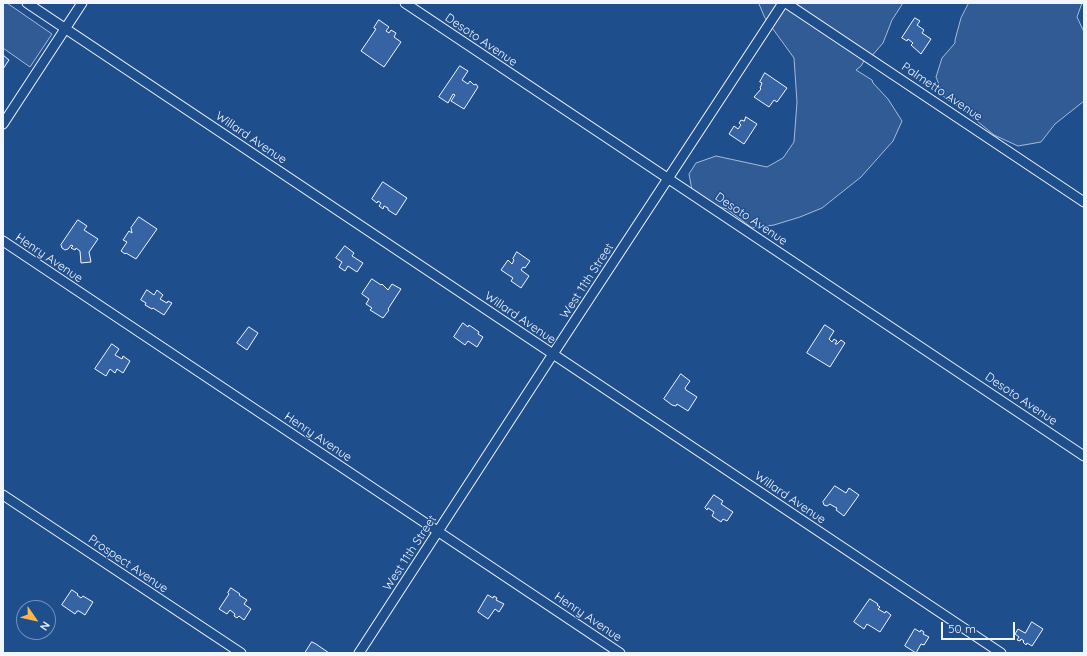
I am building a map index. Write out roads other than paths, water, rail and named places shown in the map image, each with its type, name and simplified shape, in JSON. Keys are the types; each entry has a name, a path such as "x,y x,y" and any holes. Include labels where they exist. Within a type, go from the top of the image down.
{"street":[{"name":"Willard Avenue","path":"27,3 1001,653"},
{"path":"3,124 82,3"},
{"name":"Desoto Avenue","path":"405,3 1084,456"},
{"name":"West 11th Street","path":"359,653 553,354 784,3"},
{"name":"Palmetto Avenue","path":"784,3 1084,202"},
{"name":"Henry Avenue","path":"3,241 620,653"},
{"name":"Prospect Avenue","path":"3,495 241,653"}]}
